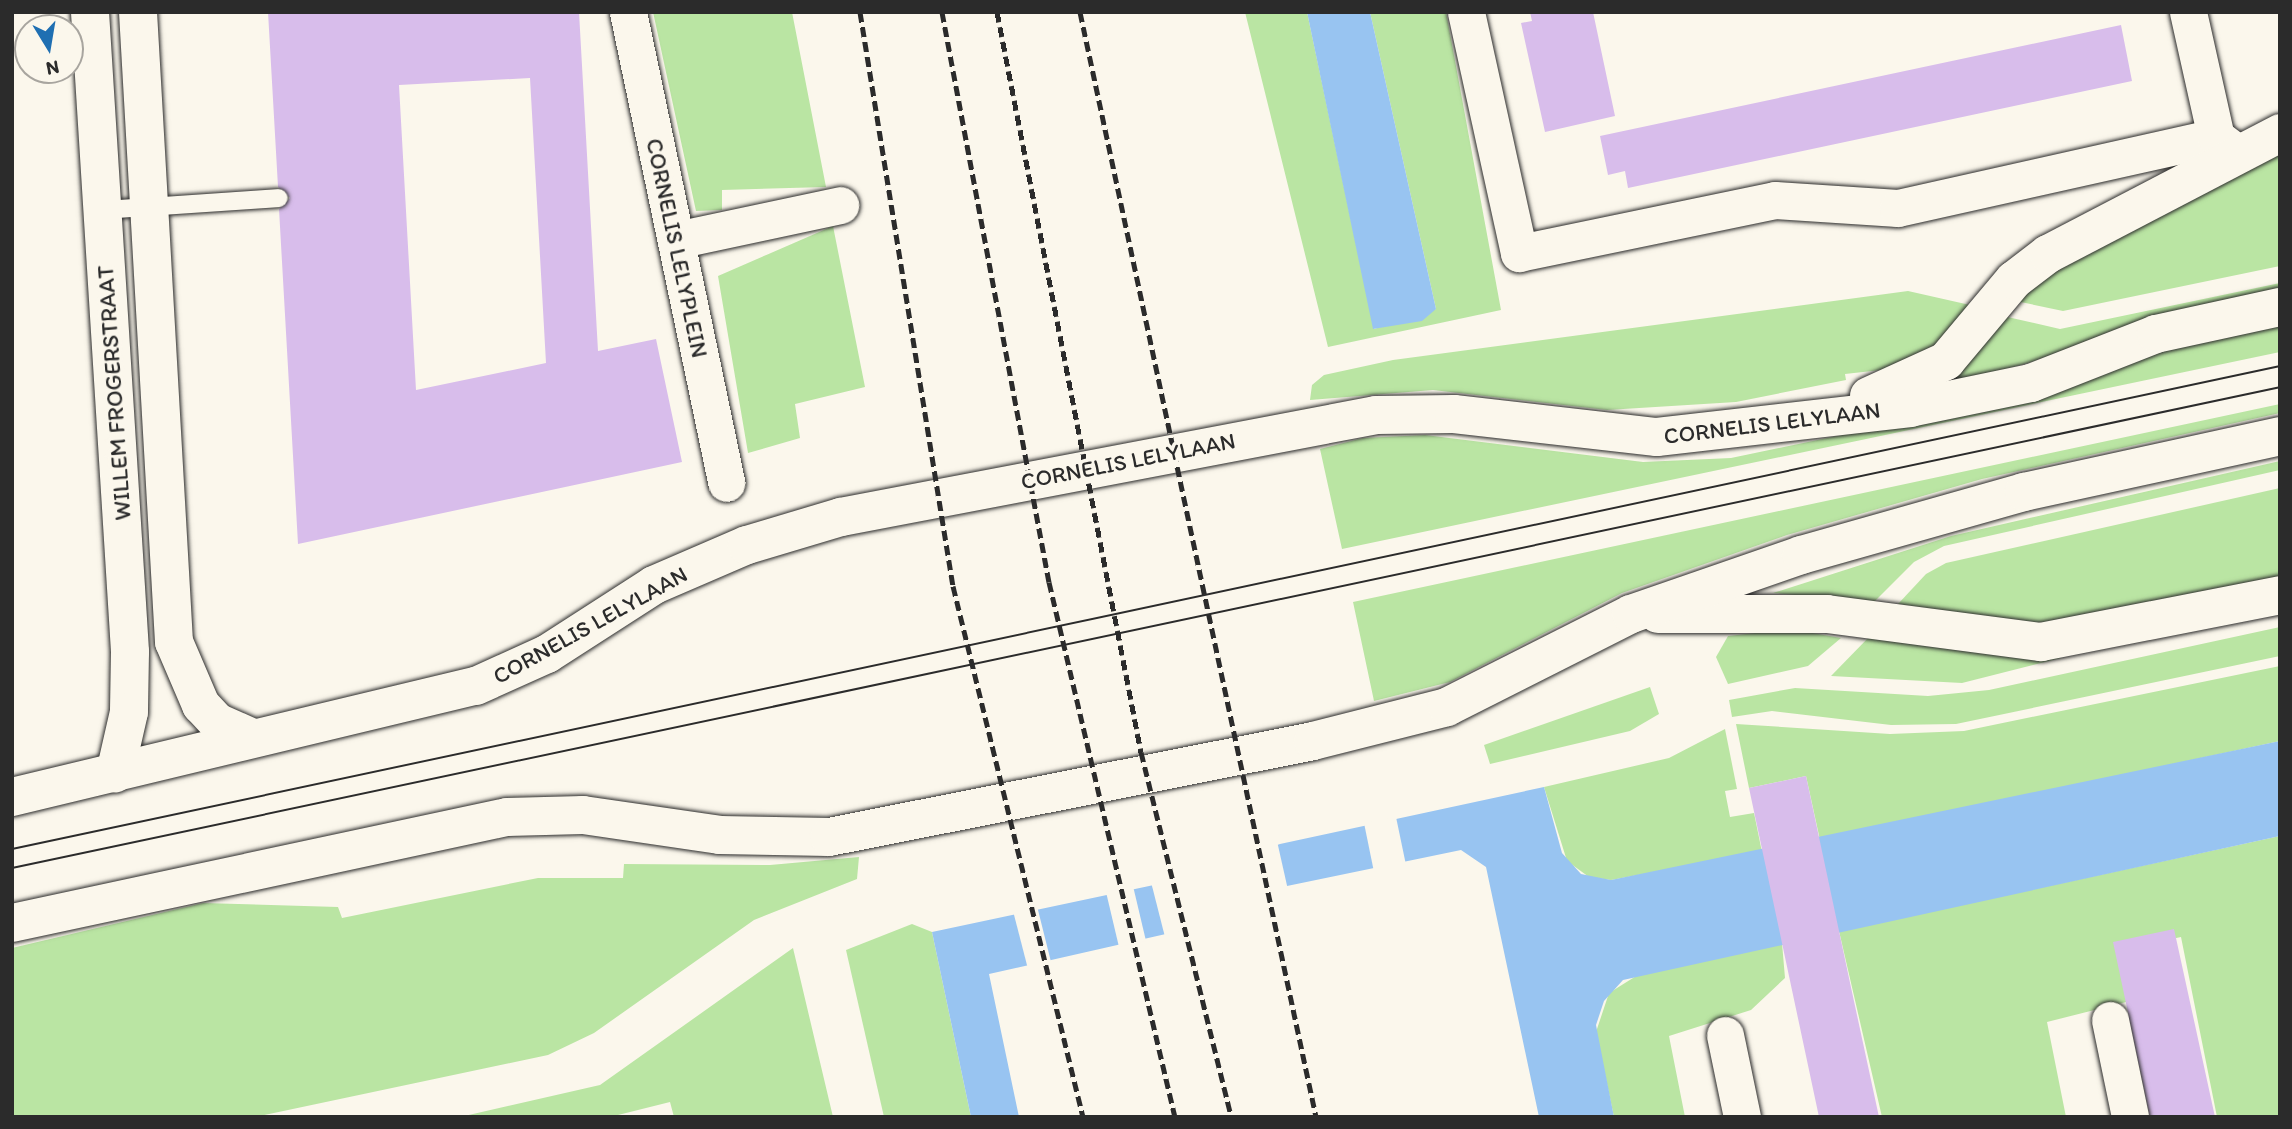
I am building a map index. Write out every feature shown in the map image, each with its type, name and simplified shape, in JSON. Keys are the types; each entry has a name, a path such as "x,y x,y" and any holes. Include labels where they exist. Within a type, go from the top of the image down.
{"main road":[{"name":"WILLEM FROGERSTRAAT","path":"90,12 130,652 129,712 115,773"},
{"name":"WILLEM FROGERSTRAAT","path":"138,12 174,642 201,705 217,722 251,737"},
{"path":"1805,419 1922,377 1946,361 2014,280 2040,259 2228,146 2280,133"},
{"name":"CORNELIS LELYLAAN","path":"12,797 251,737 476,686 547,654 654,585 747,545 841,517 1376,415 1454,414 1657,437 1910,408 2031,383 2156,334 2280,307"},
{"path":"12,923 507,817 583,815 720,835 816,837 906,824 1398,722 1493,687 1631,614 1944,513 2280,436"},
{"path":"1631,614 1827,614 2041,642 2280,595"}],"street":[{"name":"CORNELIS LELYPLEIN","path":"628,12 726,484"},
{"path":"1466,12 1519,253 1775,200 1898,208 2228,146 2188,12"},
{"path":"676,240 840,205"},
{"path":"2110,1020 2130,1117"},
{"path":"1725,1035 1742,1117"}],"lane":[{"path":"103,210 279,198"}],"green space":[{"path":"653,12 792,12 826,187 722,190 722,210 696,211"},
{"path":"1245,12 1307,12 1374,329 1436,309 1370,12 1446,12 1501,310 1328,347"},
{"path":"2280,149 2280,266 2063,311 2016,301 2020,289"},
{"path":"833,226 865,387 795,404 800,438 748,453 718,276"},
{"path":"2280,283 2280,292 1946,386 2003,316 2060,329"},
{"path":"1908,291 1970,305 1939,348 1899,368 1845,374 1846,380 1736,402 1607,410 1433,390 1310,400 1312,385 1324,375 1393,360"},
{"path":"2280,320 2280,352 1342,549 1320,449 1363,438 1425,435 1643,462 1731,458 2071,387 2160,349"},
{"path":"2280,404 2280,413 1982,479 1787,535 1622,593 1450,682 1374,701 1353,602"},
{"path":"2280,461 2280,470 1944,546 1914,562 1874,602 1773,593 1951,536"},
{"path":"2280,488 2280,580 2100,618 2024,624 1898,604 1926,574 1946,563"},
{"path":"2280,627 2280,656 1956,724 1891,725 1772,711 1732,717 1729,700 1795,688 1928,696 1989,690"},
{"path":"1790,629 1841,638 1808,666 1728,684 1716,657 1728,636"},
{"path":"1869,637 2061,658 1962,683 1831,676"},
{"path":"2280,666 2280,741 1820,840 1806,776 1749,788 1736,724 1890,734 1964,731"},
{"path":"1650,687 1659,714 1630,731 1490,764 1484,745"},
{"path":"1725,729 1737,789 1725,791 1730,817 1754,813 1762,852 1611,880 1589,877 1567,861 1544,787 1669,758"},
{"path":"2280,836 2280,1117 2217,1117 2181,937 2124,949 2134,1000 2047,1022 2066,1117 1882,1117 1839,931"},
{"path":"859,857 857,879 754,920 594,1033 548,1055 255,1117 12,1117 12,948 203,903 338,907 342,918 538,878 623,878 624,864 770,865"},
{"path":"912,924 932,932 971,1117 884,1117 846,950"},
{"path":"1782,943 1785,978 1751,1010 1669,1036 1685,1117 1614,1117 1596,1032 1609,993 1641,973"},
{"path":"793,948 833,1117 674,1117 670,1102 610,1117 460,1117 600,1085"}],"water":[{"path":"1307,12 1370,12 1436,309 1422,321 1373,329"},
{"path":"2280,741 2280,836 1623,980 1604,1001 1596,1025 1614,1117 1539,1117 1486,867 1461,850 1287,886 1179,931 989,974 1019,1117 971,1117 932,932 1168,882 1280,844 1544,787 1562,853 1581,874 1611,880"}],"pier":[{"path":"1396,817 1406,865 1374,872 1364,823"},
{"path":"1277,841 1288,890 1165,937 1151,882"},
{"path":"1133,886 1146,941 1119,947 1106,892"},
{"path":"1037,906 1051,962 1028,969 1013,911"}],"building":[{"path":"268,12 579,12 598,351 656,339 682,462 298,544 279,209 290,198 278,187","holes":["530,78 546,363 416,390 399,85"]},
{"path":"1530,12 1593,12 1615,116 1545,132 1521,23 1532,21"},
{"path":"2121,25 2132,81 1628,188 1625,171 1608,175 1600,136"},
{"path":"1806,776 1879,1117 1819,1117 1749,788"},
{"path":"2174,929 2215,1117 2150,1117 2113,942"}],"tram line":[{"path":"12,849 2280,366"},
{"path":"12,868 2280,387"}],"railway":[{"path":"860,12 953,586 1083,1117"},
{"path":"942,12 1049,582 1175,1117"},
{"path":"997,12 1141,752 1231,1117"},
{"path":"1080,12 1316,1117"}]}
